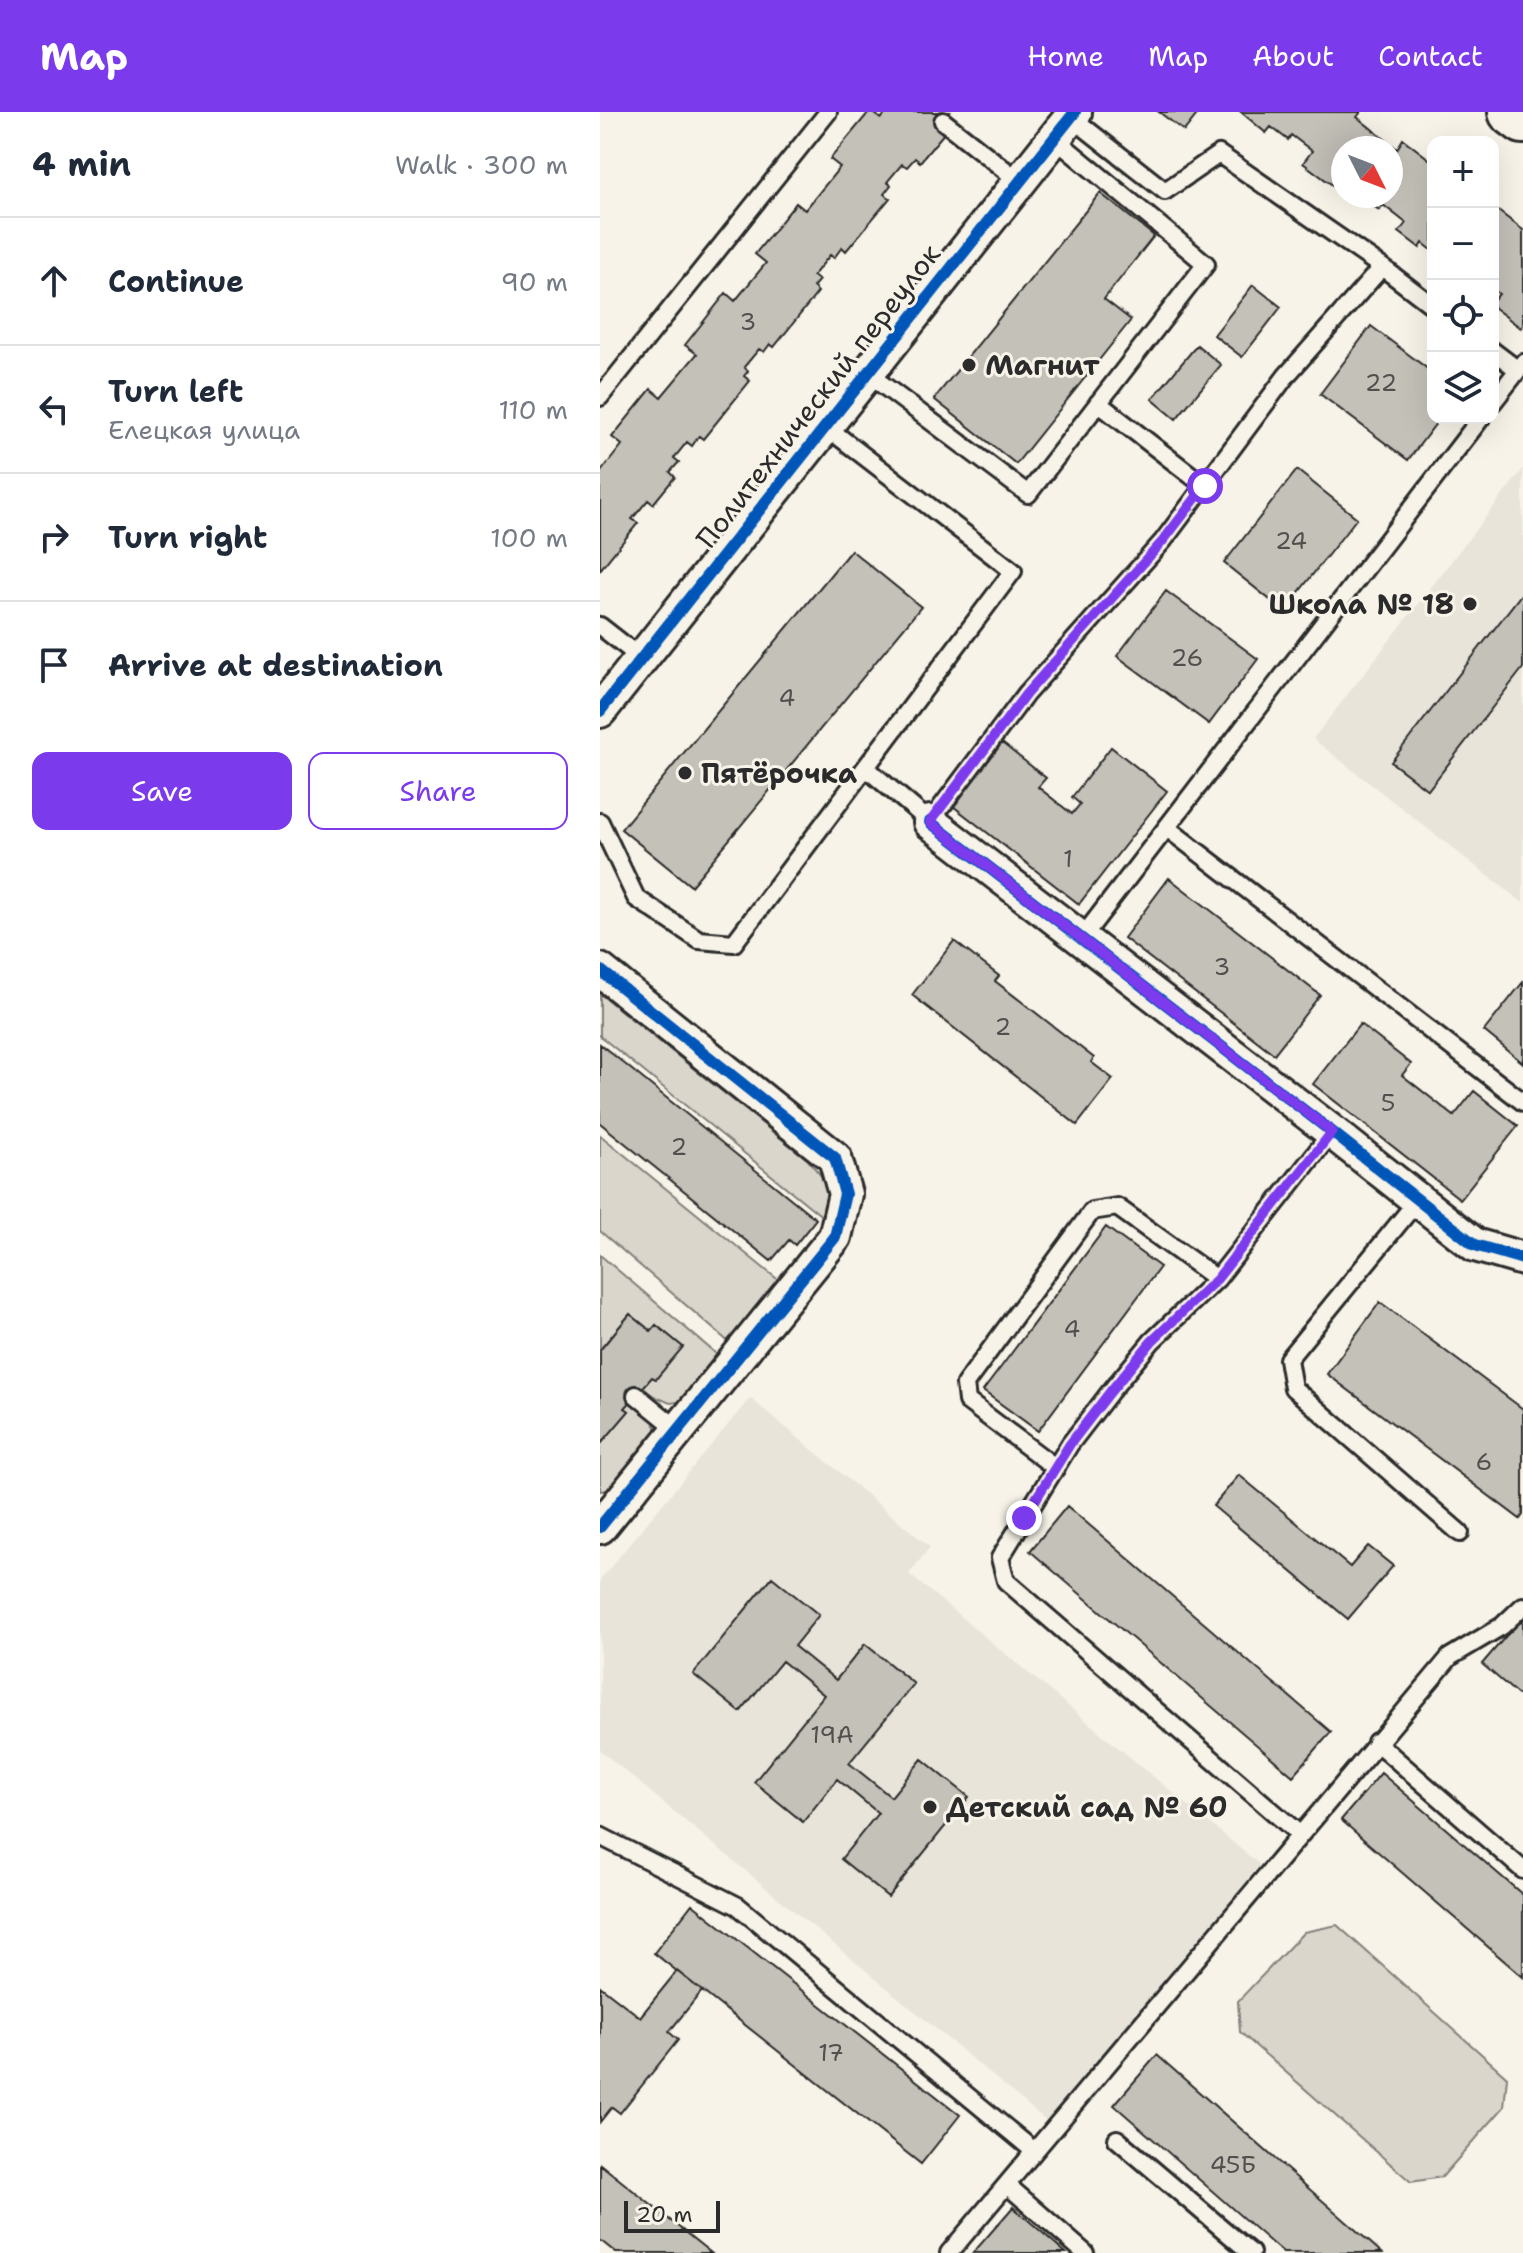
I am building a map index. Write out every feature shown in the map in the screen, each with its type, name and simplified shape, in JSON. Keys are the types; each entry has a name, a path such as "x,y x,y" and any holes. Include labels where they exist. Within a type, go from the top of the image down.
{"street":[{"path":"1511,112 1523,121"},
{"name":"Политехнический переулок","path":"600,711 1067,122"},
{"path":"930,822 1475,1245 1523,1259"},
{"path":"600,970 835,1158 845,1194 835,1237 679,1430 602,1519"}],"lane":[{"path":"600,397 828,112"},
{"path":"943,121 1019,181"},
{"path":"1067,122 1165,191 1219,154 1427,301"},
{"path":"867,373 1028,494 1206,264 1067,122"},
{"path":"866,768 930,822 1026,694 1163,541 1286,376 1382,267"},
{"path":"1495,352 1520,366 1499,394"},
{"path":"1098,403 1205,486"},
{"path":"1081,939 1476,424"},
{"path":"600,822 636,898 699,940 734,943 1013,571 825,426"},
{"path":"600,626 641,658"},
{"path":"1167,828 1523,1102"},
{"path":"1299,1834 1006,1581 1000,1558 1070,1444 1110,1392 1152,1341 1217,1279 1332,1132"},
{"path":"1417,1201 1288,1359 1293,1388 1460,1533"},
{"path":"1056,1468 967,1401 965,1384 1092,1211 1117,1207 1217,1279"},
{"path":"636,1395 679,1430"},
{"path":"949,2253 1450,1657 1502,1626 1523,1606"},
{"path":"1376,1742 1523,1870"},
{"path":"600,1836 738,1906 1034,2151"},
{"path":"1117,2139 1251,2253"},
{"path":"1007,2185 1085,2253"}],"shaded area":[{"name":"Школа № 18","path":"1523,469 1523,903 1313,739"},
{"path":"600,994 808,1160 828,1184 829,1222 600,1036"},
{"path":"600,1135 782,1283 731,1344 600,1231"},
{"path":"600,1255 721,1358 686,1401 670,1403 640,1390 652,1377 656,1379 682,1347 656,1325 651,1331 630,1314 600,1349"},
{"name":"Детский сад № 60","path":"750,1398 930,1547 909,1574 1260,1865 1047,2121 600,1750 600,1580"},
{"path":"631,1401 653,1421 657,1436 613,1489 600,1491 600,1445 629,1411 625,1408"},
{"path":"1337,1925 1507,2077 1504,2107 1442,2177 1411,2182 1240,2032 1238,2001 1304,1932"}],"building":[{"path":"869,112 881,119 887,112 950,112 939,126 945,132 920,162 915,158 907,167 902,164 887,182 891,185 884,194 890,198 846,251 842,247 834,258 830,255 813,276 819,280 813,287 818,292 774,347 770,344 764,352 759,349 744,367 748,371 744,376 750,381 703,439 699,436 692,446 687,442 674,458 679,462 670,472 675,477 653,504 648,500 632,519 638,523 600,570 600,473 622,445 612,437 651,389 661,397 697,354 685,345 726,293 735,301 766,263 755,254 796,203 805,210 840,167 830,159"},
{"path":"1159,112 1199,112 1184,131"},
{"path":"1241,112 1361,112 1357,117 1381,136 1331,136 1331,184 1303,163 1312,151 1291,135 1288,140 1271,127 1266,133"},
{"path":"1403,139 1427,157 1427,246 1423,243 1420,248 1399,232 1406,223 1387,208 1403,208"},
{"path":"1100,193 1154,236 1104,299 1131,320 1016,464 934,399"},
{"path":"1499,212 1523,230 1521,328 1499,312"},
{"path":"1253,285 1281,307 1242,357 1214,335"},
{"path":"1371,326 1427,368 1427,424 1435,424 1408,460 1320,394"},
{"path":"1197,345 1221,365 1176,419 1152,399"},
{"path":"1297,470 1357,518 1284,611 1224,563"},
{"path":"851,550 921,607 691,886 621,829"},
{"path":"1166,591 1258,659 1209,724 1117,656"},
{"path":"1523,592 1523,668 1428,790 1391,762"},
{"path":"1002,743 1046,778 1038,787 1072,814 1080,804 1072,797 1111,747 1167,791 1079,904 953,806"},
{"path":"1169,878 1320,995 1274,1054 1124,938"},
{"path":"954,941 999,976 995,981 1094,1058 1091,1062 1113,1079 1077,1125 912,995"},
{"path":"1523,982 1523,1063 1484,1031"},
{"path":"1360,1024 1411,1064 1402,1075 1454,1116 1474,1091 1518,1126 1460,1199 1313,1084"},
{"path":"600,1044 816,1219 795,1245 789,1240 771,1261 600,1123"},
{"path":"1106,1227 1160,1267 1038,1431 983,1391"},
{"path":"1380,1302 1523,1409 1523,1515 1520,1519 1327,1374"},
{"path":"630,1314 651,1331 656,1325 683,1347 656,1379 652,1377 625,1408 629,1411 600,1445 600,1350"},
{"path":"1239,1475 1350,1567 1368,1546 1393,1566 1348,1619 1213,1506"},
{"path":"1067,1506 1331,1732 1293,1776 1030,1551"},
{"path":"772,1577 819,1615 794,1646 836,1680 865,1644 914,1684 849,1763 891,1797 922,1759 969,1797 888,1897 841,1859 878,1813 837,1779 803,1822 754,1782 824,1695 782,1661 740,1712 693,1674"},
{"path":"1523,1616 1523,1699 1482,1664"},
{"path":"1381,1773 1523,1895 1523,1977 1341,1820"},
{"path":"692,1904 960,2115 921,2164 654,1953"},
{"path":"677,1971 702,1991 669,2032 678,2040 620,2113 612,2107 600,2122 600,1986 640,2017"},
{"path":"1157,2055 1382,2253 1283,2253 1114,2105"},
{"path":"600,2164 711,2253 616,2253 600,2240"},
{"path":"1013,2207 1066,2253 973,2253"}],"cycle path":[{"path":"600,711 1075,112"},
{"path":"930,822 1475,1245 1523,1259"},
{"path":"600,970 835,1158 845,1194 835,1237 600,1527"}],"place":[{"name":"Магнит","path":"969,365"},
{"name":"Школа № 18","path":"1470,604"},
{"name":"Пятёрочка","path":"685,773"},
{"name":"Детский сад № 60","path":"930,1807"}],"route":[{"path":"1024,1518 1070,1444 1110,1392 1152,1341 1217,1279 1332,1132 930,822 1026,694 1163,541 1205,486"}]}
